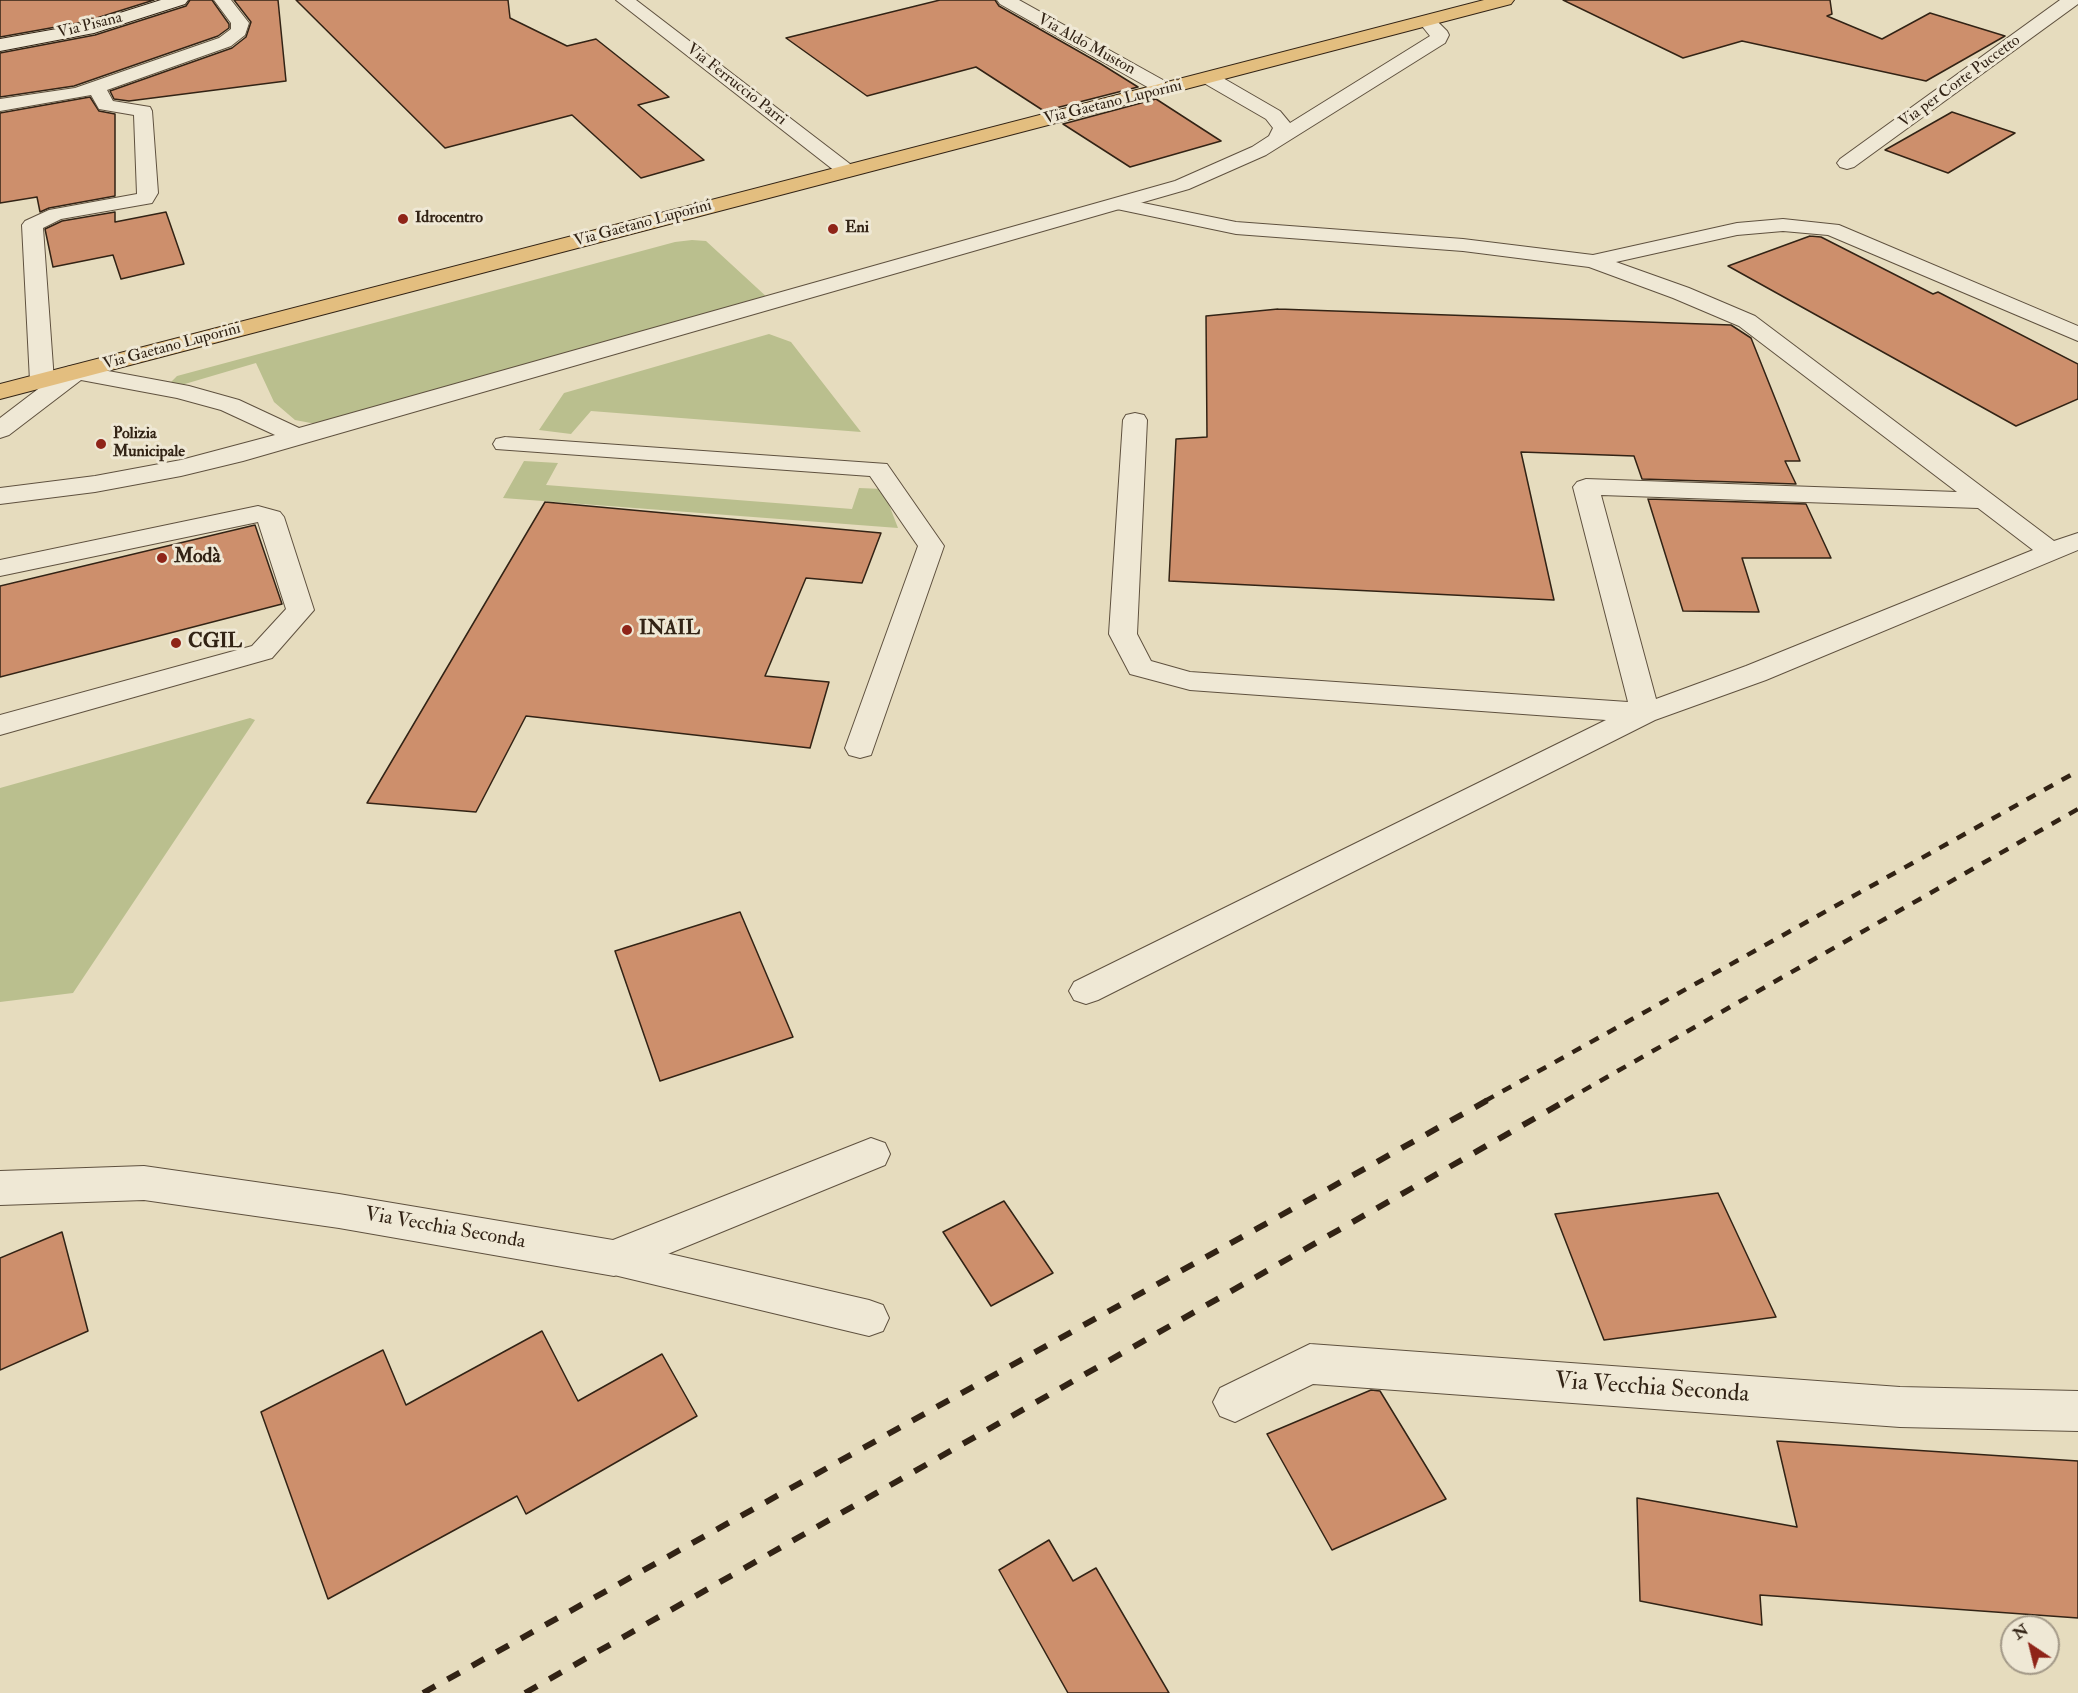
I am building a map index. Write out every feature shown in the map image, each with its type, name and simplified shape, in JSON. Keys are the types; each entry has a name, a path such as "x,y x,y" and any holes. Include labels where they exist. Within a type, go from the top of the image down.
{"main road":[{"name":"Via Gaetano Luporini","path":"0,392 1427,21 1491,1"}],"street":[{"name":"Via Pisana","path":"0,45 88,29 179,0"},
{"name":"Via Ferruccio Parri","path":"625,0 847,171"},
{"name":"Via Aldo Muston","path":"1006,0 1165,89"},
{"name":"Via per Corte Puccetto","path":"1847,164 2072,0"},
{"path":"0,496 94,484 181,468 1119,204 1204,177 1277,140 1438,39 1440,35 1438,31 1427,21"},
{"name":"Via Gaetano Luporini","path":"1209,78 1273,115 1283,128 1277,140"},
{"name":"Via Gaetano Luporini","path":"0,430 76,372 180,392 230,405 295,437"},
{"path":"614,1258 872,1154"},
{"name":"Via Vecchia Seconda","path":"0,1188 144,1183 339,1211 614,1258"},
{"name":"Via Vecchia Seconda","path":"1235,1402 1310,1364 1900,1407 2078,1411"}],"lane":[{"path":"0,105 77,93 225,42 239,31 240,23 222,0"},
{"path":"42,381 32,225 56,214 145,199 148,193 143,111 106,105 97,87"},
{"path":"1119,204 1236,228 1463,245 1593,261 1681,292 1747,321 1984,501 2066,547"},
{"path":"1593,261 1737,229 1783,225 1832,229 1973,287 2078,334"},
{"path":"1134,420 1123,634 1140,667 1190,681 1645,713"},
{"path":"505,444 878,469 931,546 860,748"},
{"path":"1645,713 1586,487 1984,501"},
{"path":"0,568 258,514 271,517 300,610 262,652 0,725"},
{"path":"1086,991 1645,713 1756,674 2066,547"},
{"path":"614,1258 868,1318"}],"green space":[{"path":"706,241 769,299 316,424 295,420 274,402 256,363 178,386 171,382 177,376 675,242"},
{"path":"769,334 791,342 861,432 591,411 571,434 539,430 564,393"},
{"path":"524,461 558,463 546,485 852,509 859,488 883,489 898,528 503,498"},
{"path":"250,718 255,720 73,993 0,1002 0,788"}],"building":[{"path":"0,0 154,0 84,22 0,37"},
{"path":"190,0 212,0 229,24 229,28 218,36 74,86 0,97 0,53 95,35 186,6"},
{"path":"234,0 278,0 286,81 129,101 114,99 110,91 232,48 246,37 251,22"},
{"path":"296,0 508,0 510,18 567,46 596,39 669,97 638,105 704,160 641,178 572,115 445,148"},
{"path":"940,0 995,0 999,6 1138,87 1044,111 976,67 867,96 786,38"},
{"path":"1563,0 1830,0 1832,14 1827,16 1882,39 1930,13 2005,36 1926,81 1742,41 1683,58"},
{"path":"90,97 99,111 115,114 115,196 49,208 40,212 37,197 0,203 0,113"},
{"path":"1156,99 1221,141 1130,167 1063,124"},
{"path":"1952,112 2015,133 1948,173 1885,150"},
{"path":"115,212 115,222 166,212 184,264 121,279 113,255 53,267 45,229 62,221"},
{"path":"1810,236 1821,237 1933,294 1938,292 2078,364 2078,399 2016,426 1728,266"},
{"path":"1278,309 1731,325 1751,338 1800,461 1785,461 1796,484 1642,479 1634,456 1521,452 1554,600 1169,581 1176,439 1207,437 1206,316"},
{"path":"1648,499 1806,504 1831,558 1742,558 1759,612 1683,611"},
{"name":"INAIL","path":"545,502 881,533 862,583 806,578 765,676 829,682 810,748 526,716 476,812 367,803"},
{"path":"255,525 282,604 0,677 0,586"},
{"path":"740,912 793,1037 660,1081 615,951"},
{"path":"1718,1193 1776,1317 1604,1340 1555,1214"},
{"path":"1004,1201 1053,1273 991,1306 943,1232"},
{"path":"62,1232 88,1331 0,1370 0,1258"},
{"path":"542,1331 578,1401 662,1354 697,1416 526,1514 517,1496 328,1599 261,1412 383,1350 406,1405"},
{"path":"1371,1390 1380,1391 1446,1499 1332,1550 1267,1434"},
{"path":"1777,1441 2078,1461 2078,1618 1760,1595 1762,1625 1640,1601 1637,1498 1797,1527"},
{"path":"1049,1540 1073,1581 1096,1568 1169,1693 1068,1693 999,1570"}],"railway":[{"path":"1485,1101 2078,771"},
{"path":"1565,1101 2078,809"},
{"path":"423,1693 1488,1100"},
{"path":"525,1693 1567,1100"}],"place":[{"name":"Idrocentro","path":"403,219"},
{"name":"Eni","path":"833,229"},
{"name":"Polizia Municipale","path":"101,444"},
{"name":"Modà","path":"162,558"},
{"name":"INAIL","path":"627,630"},
{"name":"CGIL","path":"176,643"}]}
